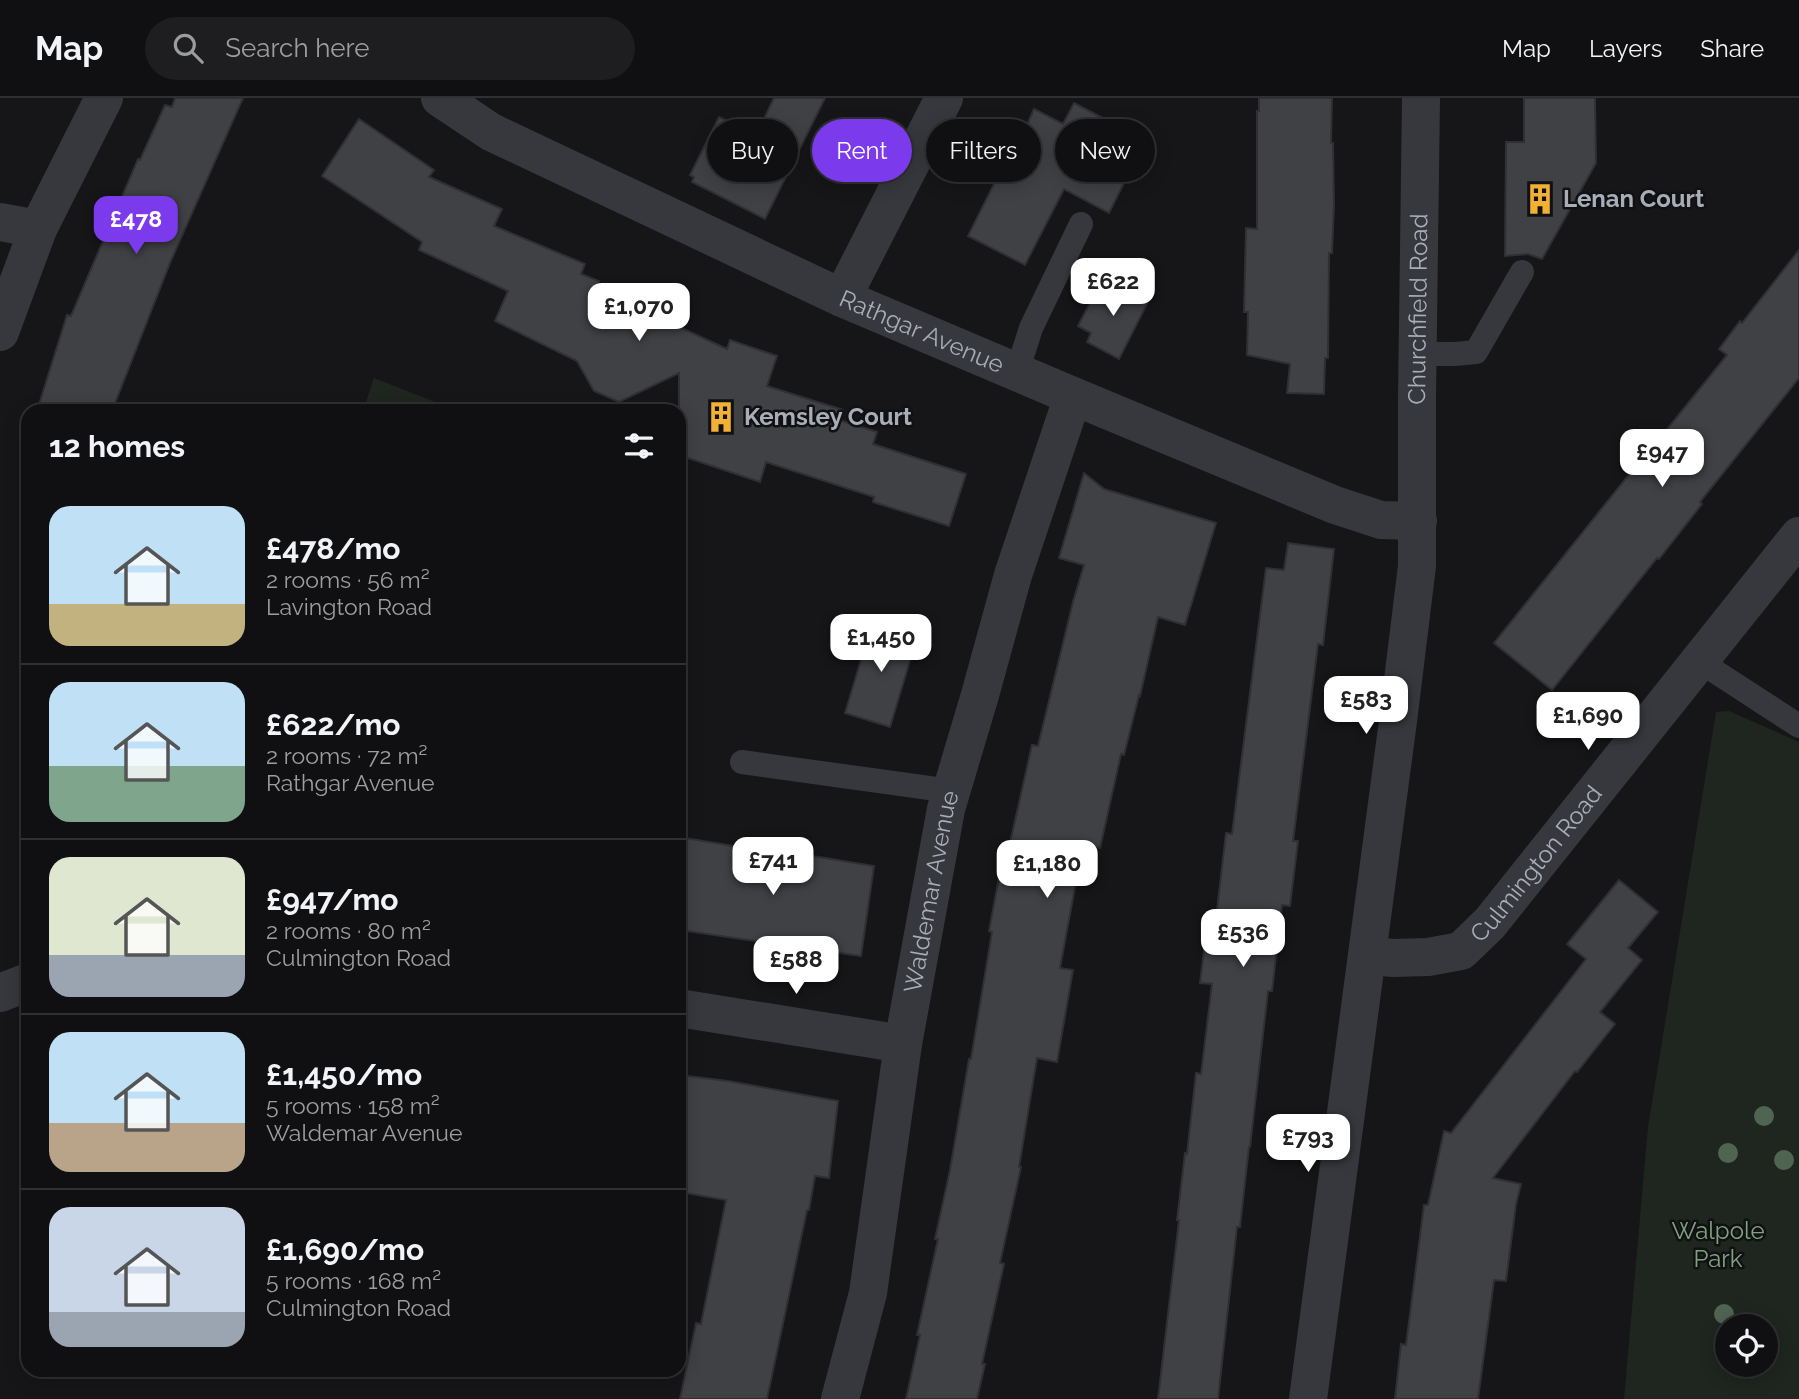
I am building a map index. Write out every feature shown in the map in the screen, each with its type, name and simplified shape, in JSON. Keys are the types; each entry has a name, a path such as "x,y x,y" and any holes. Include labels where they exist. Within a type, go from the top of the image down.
{"street":[{"path":"0,332 38,229 104,98"},
{"name":"Rathgar Avenue","path":"440,98 491,132 842,298 1335,505 1381,520 1418,521"},
{"path":"842,298 944,98"},
{"name":"Churchfield Road","path":"1418,521 1420,98"},
{"path":"0,222 38,229"},
{"name":"Waldemar Avenue","path":"840,1399 868,1293 903,1044 946,809 1013,575 1073,396"},
{"path":"1308,1399 1414,592 1418,521"},
{"name":"Culmington Road","path":"1367,956 1428,957 1461,951 1490,923 1799,536"},
{"path":"0,993 21,985"},
{"path":"686,1009 903,1044"}],"lane":[{"path":"1017,372 1031,328 1081,224"},
{"path":"1418,354 1476,352 1522,272"},
{"path":"1699,661 1799,726"},
{"path":"742,762 951,791"}],"green space":[{"path":"374,378 440,404 365,404"},
{"name":"Walpole Park","path":"1729,711 1799,742 1799,1399 1624,1399 1648,1127 1716,712"}],"building":[{"path":"175,98 243,98 170,263 115,404 39,404 67,315 71,316 138,159 140,160 165,105 172,107"},
{"path":"774,98 825,98 815,119 812,119 798,152 798,119 764,119"},
{"path":"1259,98 1332,98 1334,204 1332,253 1329,253 1328,358 1325,358 1324,394 1287,393 1290,364 1247,355 1248,312 1244,312 1246,228 1257,229"},
{"name":"Lenan Court","path":"1524,98 1595,98 1596,163 1542,259 1528,254 1505,256 1506,142 1524,142"},
{"path":"1074,103 1105,119 1066,119"},
{"path":"1034,109 1055,120 1055,182 1124,182 1109,213 1064,189 1025,265 968,236 995,182 1041,182 1041,119 1030,119"},
{"path":"359,119 434,170 429,177 502,209 494,226 585,264 581,274 599,281 597,289 727,349 730,340 777,356 767,386 843,410 839,420 877,432 873,444 966,474 949,526 873,502 874,497 766,462 760,482 686,457 686,404 679,404 679,373 619,402 594,391 577,361 495,321 508,291 419,250 422,242 322,176"},
{"path":"707,141 707,182 783,182 765,219 692,182 694,177 690,175"},
{"path":"1799,250 1799,378 1700,502 1702,504 1659,559 1657,558 1552,690 1494,643 1727,355 1719,349"},
{"path":"1117,282 1150,298 1119,359 1087,342 1091,333 1078,326 1096,291 1100,294 1104,287 1113,291"},
{"path":"1084,473 1104,489 1216,523 1185,625 1158,617 1140,696 1124,755 1121,754 1100,848 1083,844 1060,968 1073,970 1057,1062 1037,1058 1021,1167 1000,1263 1004,1264 977,1399 906,1399 971,1059 992,932 989,931 1004,851 1008,852 1032,745 1038,746 1084,565 1059,558"},
{"path":"1288,543 1334,549 1323,645 1318,644 1293,841 1298,841 1290,906 1282,905 1272,991 1268,991 1218,1399 1158,1399 1185,1153 1187,1154 1196,1073 1201,1074 1212,984 1200,983 1208,918 1216,919 1226,833 1232,834 1266,568 1284,570"},
{"path":"873,620 918,634 890,727 845,713"},
{"path":"686,838 874,866 861,956 686,931"},
{"path":"1619,880 1658,912 1628,948 1642,960 1600,1012 1615,1024 1577,1072 1575,1071 1493,1178 1521,1184 1506,1281 1494,1280 1478,1399 1395,1399 1401,1344 1406,1345 1424,1205 1428,1205 1444,1131 1451,1133 1586,959 1567,944"},
{"path":"686,1076 838,1101 829,1178 815,1176 767,1399 680,1399 696,1323 701,1324 726,1200 686,1193"}],"place":[{"name":"Lenan Court","path":"1540,199"},
{"name":"Kemsley Court","path":"721,417"}]}
